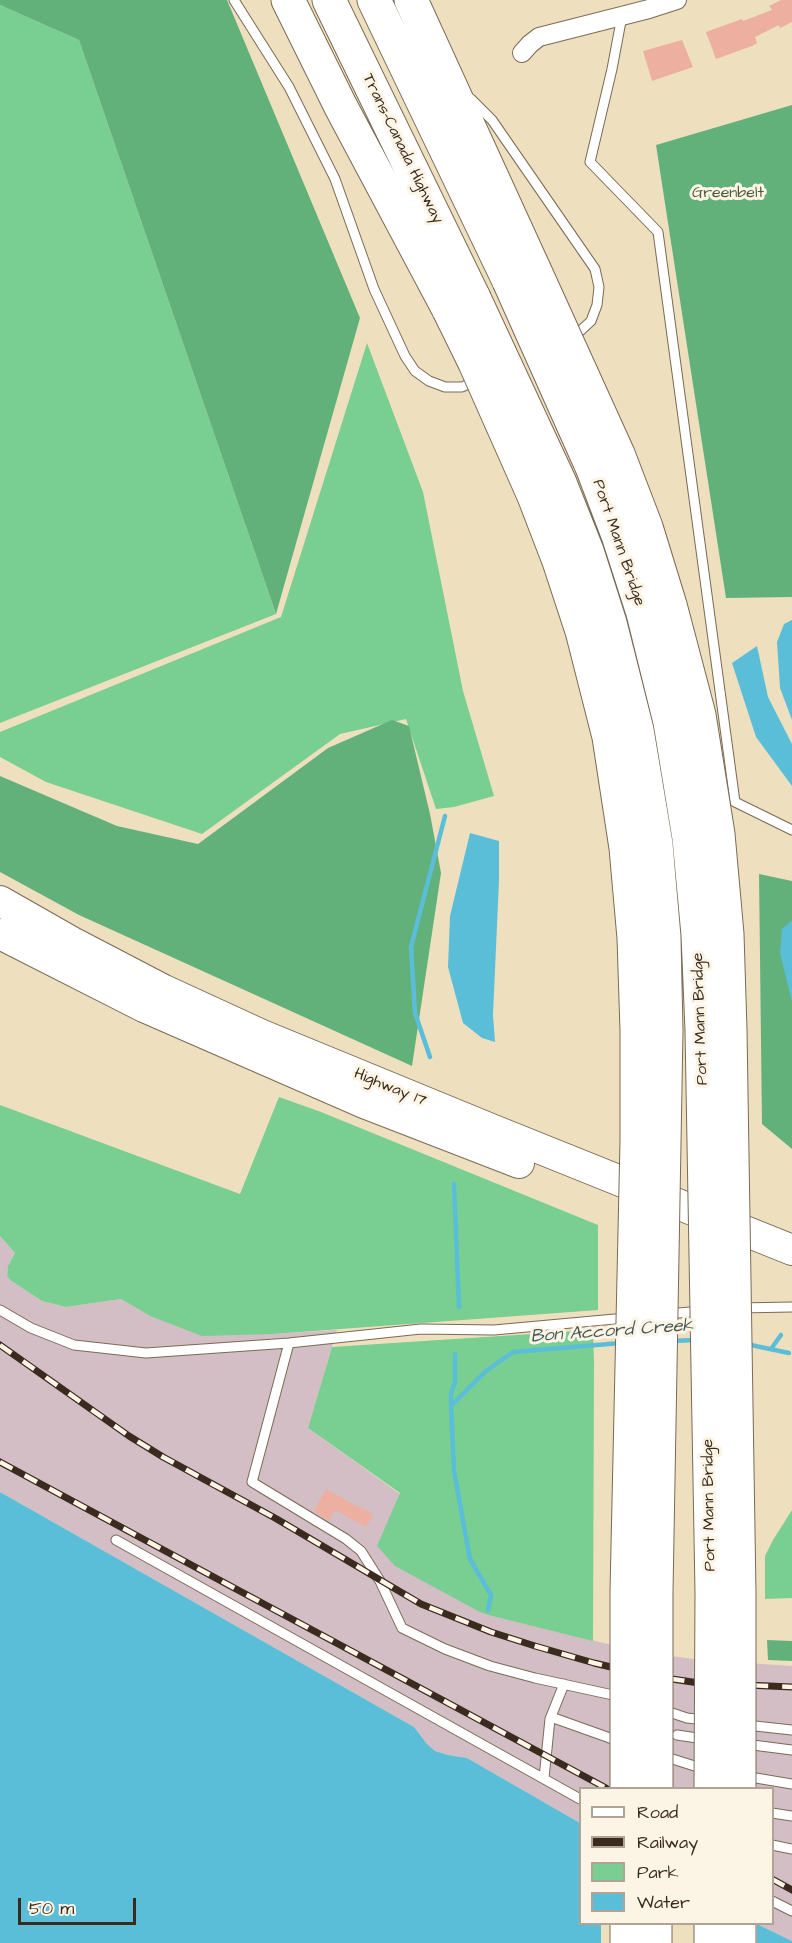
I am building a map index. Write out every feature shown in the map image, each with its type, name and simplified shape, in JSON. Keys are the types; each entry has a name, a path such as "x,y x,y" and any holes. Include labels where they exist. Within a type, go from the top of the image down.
{"highway":[{"path":"288,0 341,107 461,304 475,363 534,496 559,561 582,631 609,737 626,848 634,938 637,1032 637,1141 627,1580 627,1787"},
{"name":"Trans-Canada Highway","path":"329,0 461,304"},
{"path":"374,0 521,275"},
{"path":"411,0 438,61 521,275"},
{"name":"Port Mann Bridge","path":"521,275 622,549 643,613 670,722 689,838 698,935 702,1030 712,1593 726,1781"},
{"name":"Port Mann Bridge","path":"461,304 560,483 586,551 610,623 637,730 656,844 663,937 666,1031 656,1568 656,1787"},
{"name":"Highway 17","path":"0,901 164,990 262,1035 491,1130 792,1250"},
{"name":"Highway 17","path":"0,934 144,1007 364,1103 792,1271"},
{"path":"627,1925 627,1943"},
{"path":"655,1925 655,1943"},
{"path":"711,1925 711,1943"},
{"path":"739,1925 739,1943"}],"street":[{"path":"522,53 539,37 677,0"}],"lane":[{"path":"234,0 289,87 335,179 374,289 405,356 415,370 429,381 445,387 462,387 515,363"},
{"path":"622,16 590,162 658,232 735,802 792,830"},
{"path":"438,61 468,97 492,120 595,269 599,287 597,305 591,321 578,333 557,343"},
{"path":"536,353 546,348"},
{"path":"727,1309 792,1307"},
{"path":"0,1310 31,1328 74,1345 146,1353 289,1343 421,1329 494,1330 716,1310"},
{"path":"289,1343 252,1482 346,1539 361,1551 380,1581 402,1628 445,1649 490,1666 617,1695 639,1703"},
{"path":"116,1540 579,1798"},
{"path":"544,1778 551,1717 564,1684"},
{"path":"650,1706 687,1718 722,1722"},
{"path":"551,1717 633,1746"},
{"path":"734,1724 792,1730"},
{"path":"677,1736 722,1741"},
{"path":"733,1742 792,1750"},
{"path":"644,1750 709,1770 726,1781 792,1784"},
{"path":"774,1813 792,1816"},
{"path":"774,1845 792,1849"},
{"path":"774,1902 792,1911"}],"shaded area":[{"path":"0,1236 15,1253 8,1266 7,1276 42,1301 66,1307 121,1299 150,1316 273,1334 337,1330 308,1428 400,1494 492,1616 641,1652 701,1660 792,1666 792,1941 759,1925 774,1925 774,1787 579,1787 579,1822 467,1758 435,1751 414,1727 0,1492"}],"green space":[{"path":"0,0 227,0 360,318 276,614 79,40 0,5"},
{"path":"0,5 79,40 276,614 0,723"},
{"name":"Greenbelt","path":"792,105 792,597 726,598 656,145"},
{"path":"367,343 423,492 463,691 494,796 454,807 436,809 406,719 340,734 202,834 46,782 0,757 0,732 281,617"},
{"path":"392,720 409,726 430,814 441,873 412,1066 79,915 0,872 0,776 117,826 198,844 328,748"},
{"path":"759,874 792,881 792,1149 762,1124"},
{"path":"279,1097 598,1225 598,1310 273,1334 202,1336 150,1316 121,1299 66,1307 42,1301 7,1276 8,1266 15,1253 0,1236 0,1105 240,1194"},
{"path":"593,1330 593,1641 480,1612 395,1566 377,1546 400,1493 308,1428 332,1347"},
{"path":"792,1510 792,1598 765,1599 765,1556"},
{"path":"767,1640 792,1641 792,1661 768,1660"}],"water":[{"path":"792,620 792,720 780,688 777,642 784,624"},
{"path":"757,646 768,697 792,744 792,786 756,737 732,663"},
{"path":"470,833 499,841 493,1015 495,1042 482,1038 463,1023 448,967 450,916"},
{"path":"791,921 792,1002 780,953 782,929"},
{"path":"0,1492 414,1727 435,1751 467,1758 579,1822 579,1925 759,1925 792,1941 792,1943 0,1943"}],"pier":[{"path":"601,1925 757,1925 757,1943 601,1943"}],"building":[{"path":"781,0 792,0 792,22 780,28 779,25 755,37 757,43 752,46 716,59 706,32 772,10 769,6"},
{"path":"682,40 693,67 652,81 643,51"},
{"path":"326,1489 373,1514 366,1527 335,1510 329,1521 314,1511"}],"waterway":[{"path":"430,1057 415,1013 411,947 445,816"},
{"path":"454,1184 459,1307"},
{"path":"771,1349 781,1335"},
{"name":"Bon Accord Creek","path":"671,1341 696,1340"},
{"name":"Bon Accord Creek","path":"488,1610 491,1595 470,1559 454,1471 451,1406 486,1371 513,1352 621,1343"},
{"name":"Bon Accord Creek","path":"746,1344 789,1353"},
{"path":"451,1405 451,1394 455,1382 455,1354"}],"railway":[{"path":"0,1345 129,1436 163,1457 275,1518 421,1604 491,1632 535,1646 645,1675 699,1683 792,1687"},
{"path":"0,1462 604,1787"},
{"path":"774,1880 792,1890"}]}
